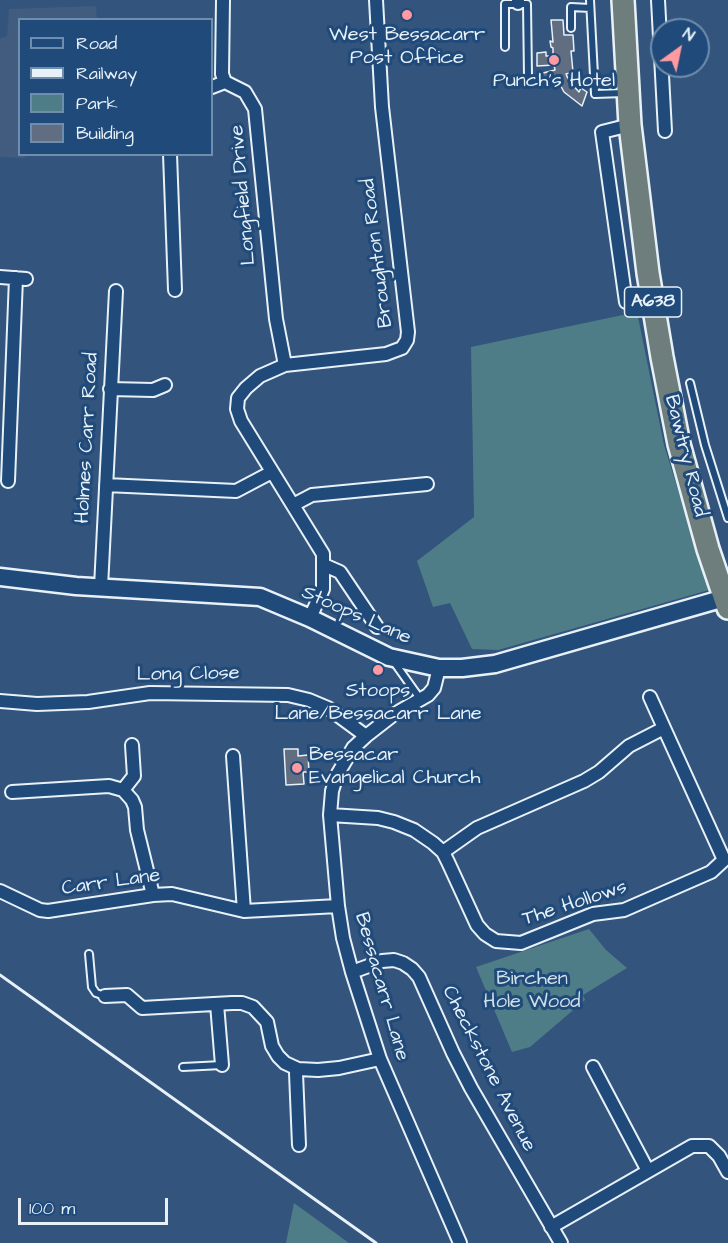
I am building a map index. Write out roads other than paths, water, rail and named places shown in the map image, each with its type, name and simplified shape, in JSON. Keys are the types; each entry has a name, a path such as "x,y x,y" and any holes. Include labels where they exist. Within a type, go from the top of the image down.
{"highway":[{"name":"Bawtry Road","path":"623,0 630,125 652,302 679,444 708,549 727,601"}],"street":[{"path":"213,87 225,82 222,74 223,0"},
{"name":"Broughton Road","path":"310,618 323,589 323,554 241,421 237,409 238,398 260,376 285,365 386,354 402,348 407,340 408,332 382,108 376,0"},
{"path":"657,0 664,131"},
{"name":"Longfield Drive","path":"225,82 245,92 253,102 255,109 275,309 285,365"},
{"path":"630,125 602,132 626,302 652,302"},
{"path":"170,156 175,290"},
{"path":"160,275 174,275"},
{"path":"0,277 21,279 4,450 8,480"},
{"name":"Holmes Carr Road","path":"101,587 116,291"},
{"path":"110,388 153,390 165,385"},
{"path":"106,485 236,491 272,472"},
{"path":"293,505 312,495 428,484"},
{"path":"324,565 340,572 377,627"},
{"name":"Stoops Lane","path":"0,577 31,582 260,597 310,618 389,657 439,668 481,667 495,664 727,601"},
{"path":"422,700 434,688 439,668"},
{"name":"Long Close","path":"0,701 37,704 88,702 162,693 288,694 328,708 366,736"},
{"name":"The Hollows","path":"330,815 378,818 394,822 414,830 443,852 477,925 496,941 521,943 593,914 624,910 711,872 726,863 650,697"},
{"name":"Bessacarr Lane","path":"422,700 393,715 353,748 337,775 332,791 330,815 338,906 352,972 380,1059 460,1243"},
{"path":"443,852 477,828 584,781 599,772 629,746 664,728"},
{"path":"123,790 134,776 132,745"},
{"path":"233,756 244,911"},
{"path":"12,792 109,786 123,790 135,807 137,830 153,895"},
{"name":"Carr Lane","path":"0,891 40,910 48,911 153,895 183,896 244,911 338,906"},
{"name":"Checkstone Avenue","path":"352,972 382,961 394,960 412,969 419,977 471,1088 561,1243"},
{"path":"105,996 128,995 142,1008 242,1003 253,1007 267,1022 272,1046 278,1056 285,1063 298,1069 339,1068 380,1059"},
{"path":"217,1004 222,1065"},
{"path":"593,1067 648,1171"},
{"path":"298,1069 296,1073 299,1145"},
{"path":"551,1227 692,1146 709,1146 715,1150 728,1172"}],"lane":[{"path":"590,0 595,94 627,93"},
{"path":"505,47 505,4 518,2 527,4 528,76"},
{"path":"572,28 571,7 590,8"},
{"path":"690,382 705,445 728,518"},
{"path":"389,657 422,700"},
{"path":"89,954 92,987 96,993 105,996"},
{"path":"183,1067 222,1065"}],"railway":[{"path":"0,975 376,1243"}],"place":[{"name":"West Bessacarr Post Office","path":"407,15"},
{"name":"Punch's Hotel","path":"554,60"},
{"name":"Stoops Lane/Bessacarr Lane","path":"378,670"},
{"name":"Bessacar Evangelical Church","path":"297,768"}],"park label":[{"name":"Birchen Hole Wood","path":"532,992"}]}
